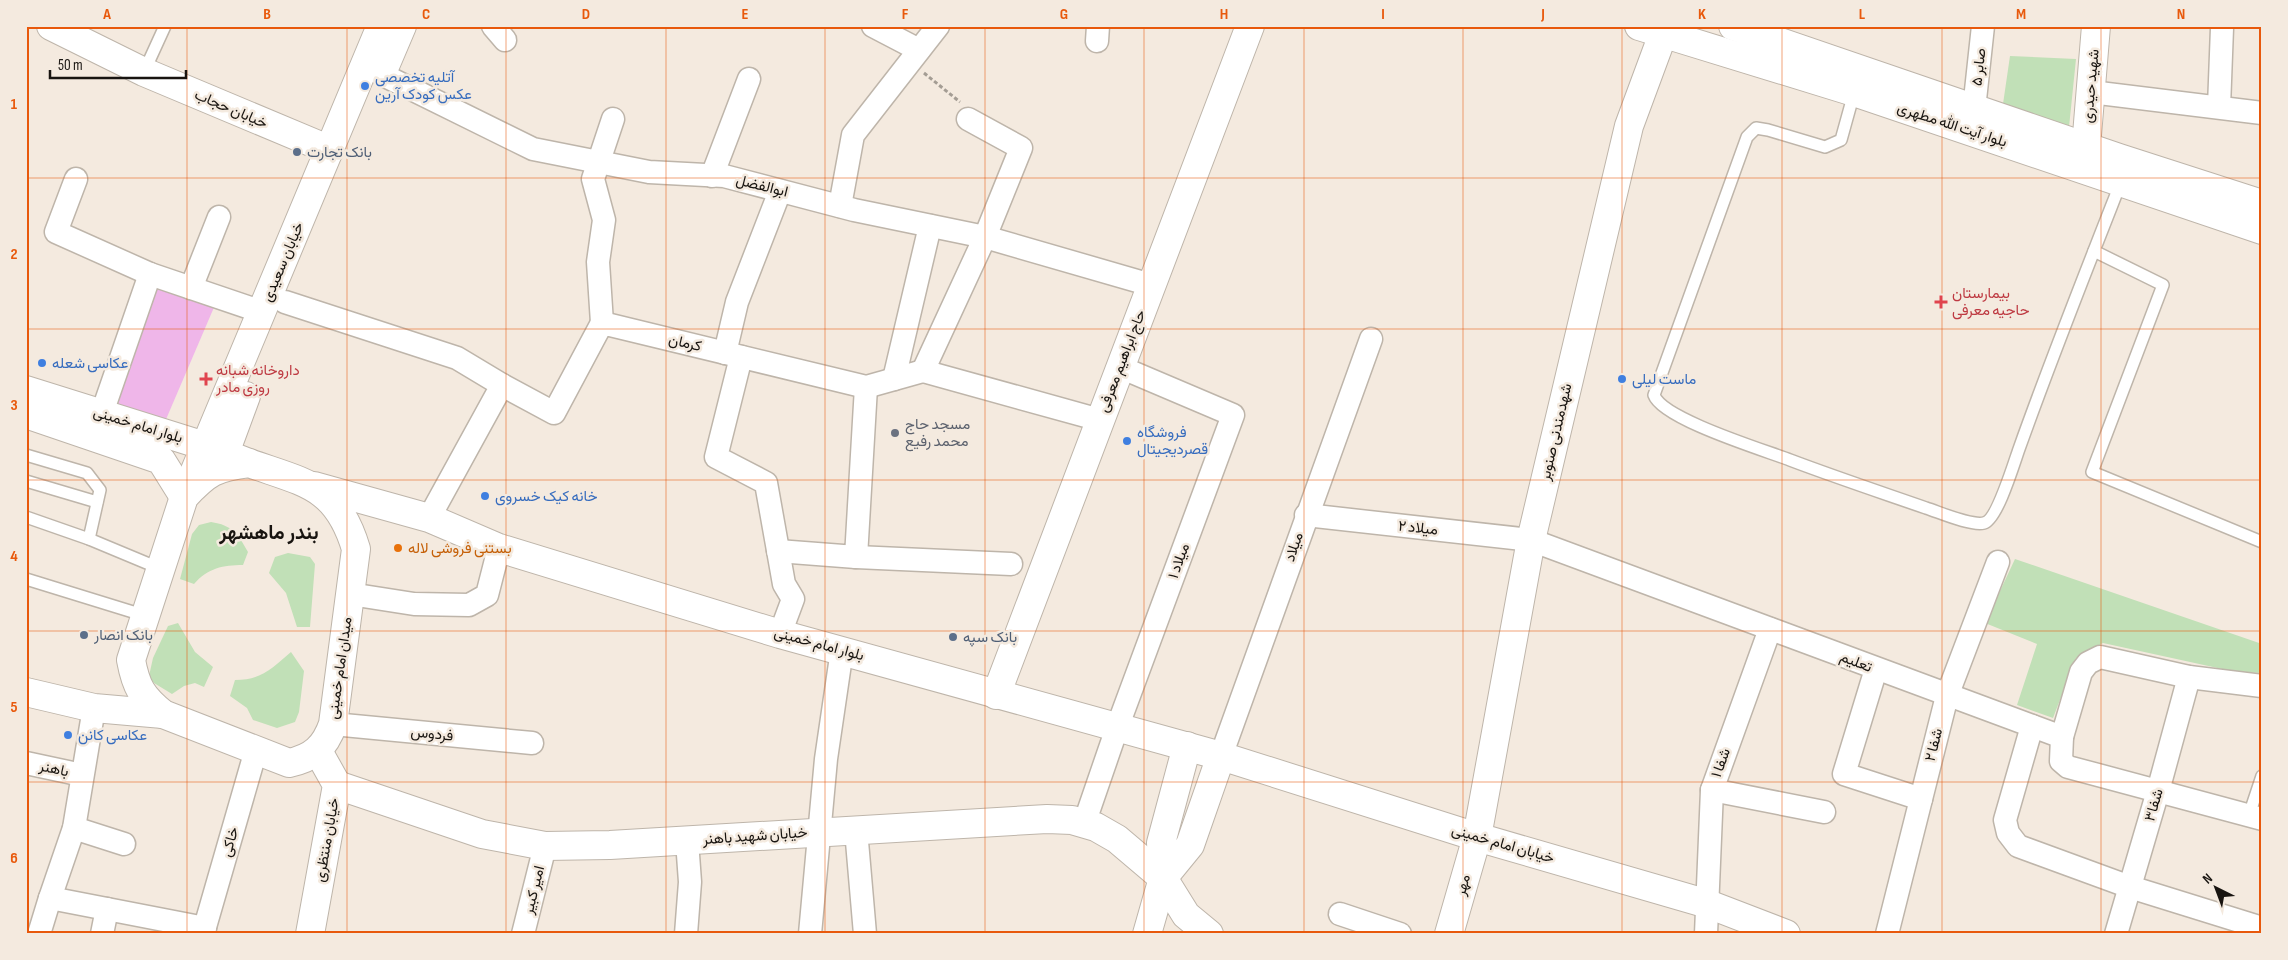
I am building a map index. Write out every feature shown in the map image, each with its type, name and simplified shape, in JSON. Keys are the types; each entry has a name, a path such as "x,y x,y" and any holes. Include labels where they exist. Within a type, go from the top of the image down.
{"main road":[{"name":"خیابان حجاب","path":"52,26 144,72 330,150"},
{"name":"خیابان سعیدی","path":"184,497 226,454 274,307 330,150 381,26"},
{"name":"خیابان سعیدی","path":"274,307 402,26"},
{"name":"حاج ابراهیم معرفی","path":"996,696 1250,26"},
{"name":"بلوار آیت الله مطهری","path":"1733,26 2086,146 2125,171 2262,230"},
{"name":"شهید حیدری","path":"2086,146 2096,26"},
{"name":"بلوار آیت الله مطهری","path":"1656,29 1854,92 2125,171 2262,204"},
{"name":"شهدمندنی صنوبر","path":"1476,837 1531,540 1629,126 1656,29"},
{"name":"بلوار امام خمینی","path":"26,390 226,454"},
{"name":"بلوار امام خمینی","path":"26,414 161,460 184,497"},
{"name":"میدان امام خمینی","path":"226,454 314,486 335,505 349,525 356,549 333,724 328,739 318,751 304,760 289,763 163,714 146,700 135,682 131,660 184,497 201,478 224,466 226,454"},
{"name":"بلوار امام خمینی","path":"314,486 426,517 499,548 780,634 842,650 996,696 1220,756"},
{"path":"26,692 94,708 163,714"},
{"path":"1147,934 1163,878 1161,843 1187,746"},
{"name":"خیابان منتظری","path":"310,934 337,785 318,751"},
{"name":"خیابان امام خمینی","path":"1220,756 1476,837 1708,904 1786,934"},
{"path":"1163,878 1190,845 1220,756"},
{"name":"خیابان شهید باهنر","path":"337,785 482,834 545,846 687,841 1047,819 1072,820 1096,827 1118,839 1163,878"},
{"name":"مهر","path":"1449,934 1476,837"},
{"path":"1163,878 1186,915 1209,934"}],"street":[{"path":"873,26 914,56"},
{"path":"840,206 853,135 938,26"},
{"name":"صابر ۵","path":"1974,108 1983,26"},
{"path":"2219,107 2222,28"},
{"name":"ابوالفضل","path":"381,74 533,149 649,172 724,176 840,206 985,237 1151,285"},
{"path":"712,176 748,79"},
{"path":"2091,92 2262,113"},
{"path":"76,179 56,232 150,274 191,288 274,307 457,358 554,413 602,323 598,262 604,220 593,178 613,119"},
{"path":"968,119 1020,148 985,237 923,371 1100,420"},
{"path":"780,191 737,302 733,355 716,458 766,483 784,584 793,598 780,634"},
{"path":"191,288 218,217"},
{"path":"894,379 930,226"},
{"path":"102,413 150,274"},
{"name":"کرمان","path":"602,323 866,387 923,371"},
{"name":"میلاد","path":"1220,756 1371,339"},
{"name":"میلاد ۱","path":"1084,824 1117,728 1233,416 1120,367"},
{"path":"426,517 502,385"},
{"path":"856,557 866,387"},
{"name":"میلاد ۲","path":"1306,515 1531,540"},
{"name":"تعلیم","path":"1531,540 1947,696 2062,736"},
{"path":"350,594 414,604 469,605 488,595 499,548"},
{"path":"778,551 856,557 1011,564"},
{"name":"شفا ۲","path":"1886,934 1947,696 1998,562"},
{"name":"شفا ۱","path":"1706,934 1712,790 1770,630"},
{"path":"810,934 826,759 842,650"},
{"path":"2255,817 2064,765 2061,762 2062,736 2081,672 2088,663 2100,657 2189,676 2262,686"},
{"path":"1876,669 1844,774 1921,799"},
{"name":"شفا۳","path":"2116,934 2158,792 2189,676"},
{"path":"38,934 74,828 94,708"},
{"name":"فردوس","path":"333,724 532,744"},
{"path":"2032,726 2006,820 2008,833 2018,846 2130,887 2262,928"},
{"name":"خاکی","path":"204,931 256,750"},
{"name":"باهنر","path":"26,763 82,775"},
{"path":"1712,790 1824,812"},
{"path":"74,828 124,844"},
{"path":"856,830 865,934"},
{"path":"686,934 690,882 687,841"},
{"name":"امیر کبیر","path":"523,934 545,846"},
{"path":"50,898 204,931"},
{"path":"102,934 107,909"},
{"path":"1340,914 1400,934"}],"lane":[{"path":"144,72 165,26"},
{"path":"1854,92 1842,140 1834,144 1825,147 1756,128 1747,137 1654,395 1656,402 1665,409 1694,424 1849,482 1945,514 1984,523 1992,517 2011,472 2050,362 2125,171"},
{"path":"2094,251 2163,285 2092,472 2262,542"},
{"path":"26,455 87,473 100,490 89,539"},
{"path":"26,482 97,502"},
{"path":"26,517 89,539 161,569"},
{"path":"26,579 146,616"},
{"path":"2255,817 2262,776"}],"path":[{"path":"914,56 960,101 968,119"}],"green space":[{"path":"2010,56 2076,59 2069,127 2003,104"},
{"path":"211,522 224,525 234,531 241,540 248,552 243,565 216,568 205,574 194,584 180,579 192,534 199,525"},
{"path":"288,553 310,557 315,564 310,627 297,627 286,593 269,573 275,557"},
{"path":"2015,559 2262,644 2262,673 2236,672 2103,643 2076,658 2053,718 2017,705 2037,644 1985,623"},
{"path":"178,623 195,652 213,667 204,687 195,683 184,686 172,694 154,683 149,676 153,658 168,626"},
{"path":"291,652 304,671 299,712 295,722 277,728 253,720 247,708 230,696 235,680 252,678 266,672"}],"building":[{"path":"154,288 215,305 164,424 109,407"}],"place":[{"name":"آتلیه تخصصی عکس کودک آرین","path":"365,86"},
{"name":"بانک تجارت","path":"297,152"},
{"name":"بیمارستان حاجیه معرفی","path":"1941,302"},
{"name":"عکاسی شعله","path":"42,363"},
{"name":"داروخانه شبانه روزی مادر","path":"206,379"},
{"name":"ماست لیلی","path":"1622,379"},
{"name":"مسجد حاج محمد رفیع","path":"895,433"},
{"name":"فروشگاه قصردیجیتال","path":"1127,441"},
{"name":"خانه کیک خسروی","path":"485,496"},
{"name":"بستنی فروشی لاله","path":"398,548"},
{"name":"بانک انصار","path":"84,635"},
{"name":"بانک سپه","path":"953,637"},
{"name":"عکاسی کانن","path":"68,735"}],"district":[{"name":"بندر ماهشهر","path":"269,533"}]}
